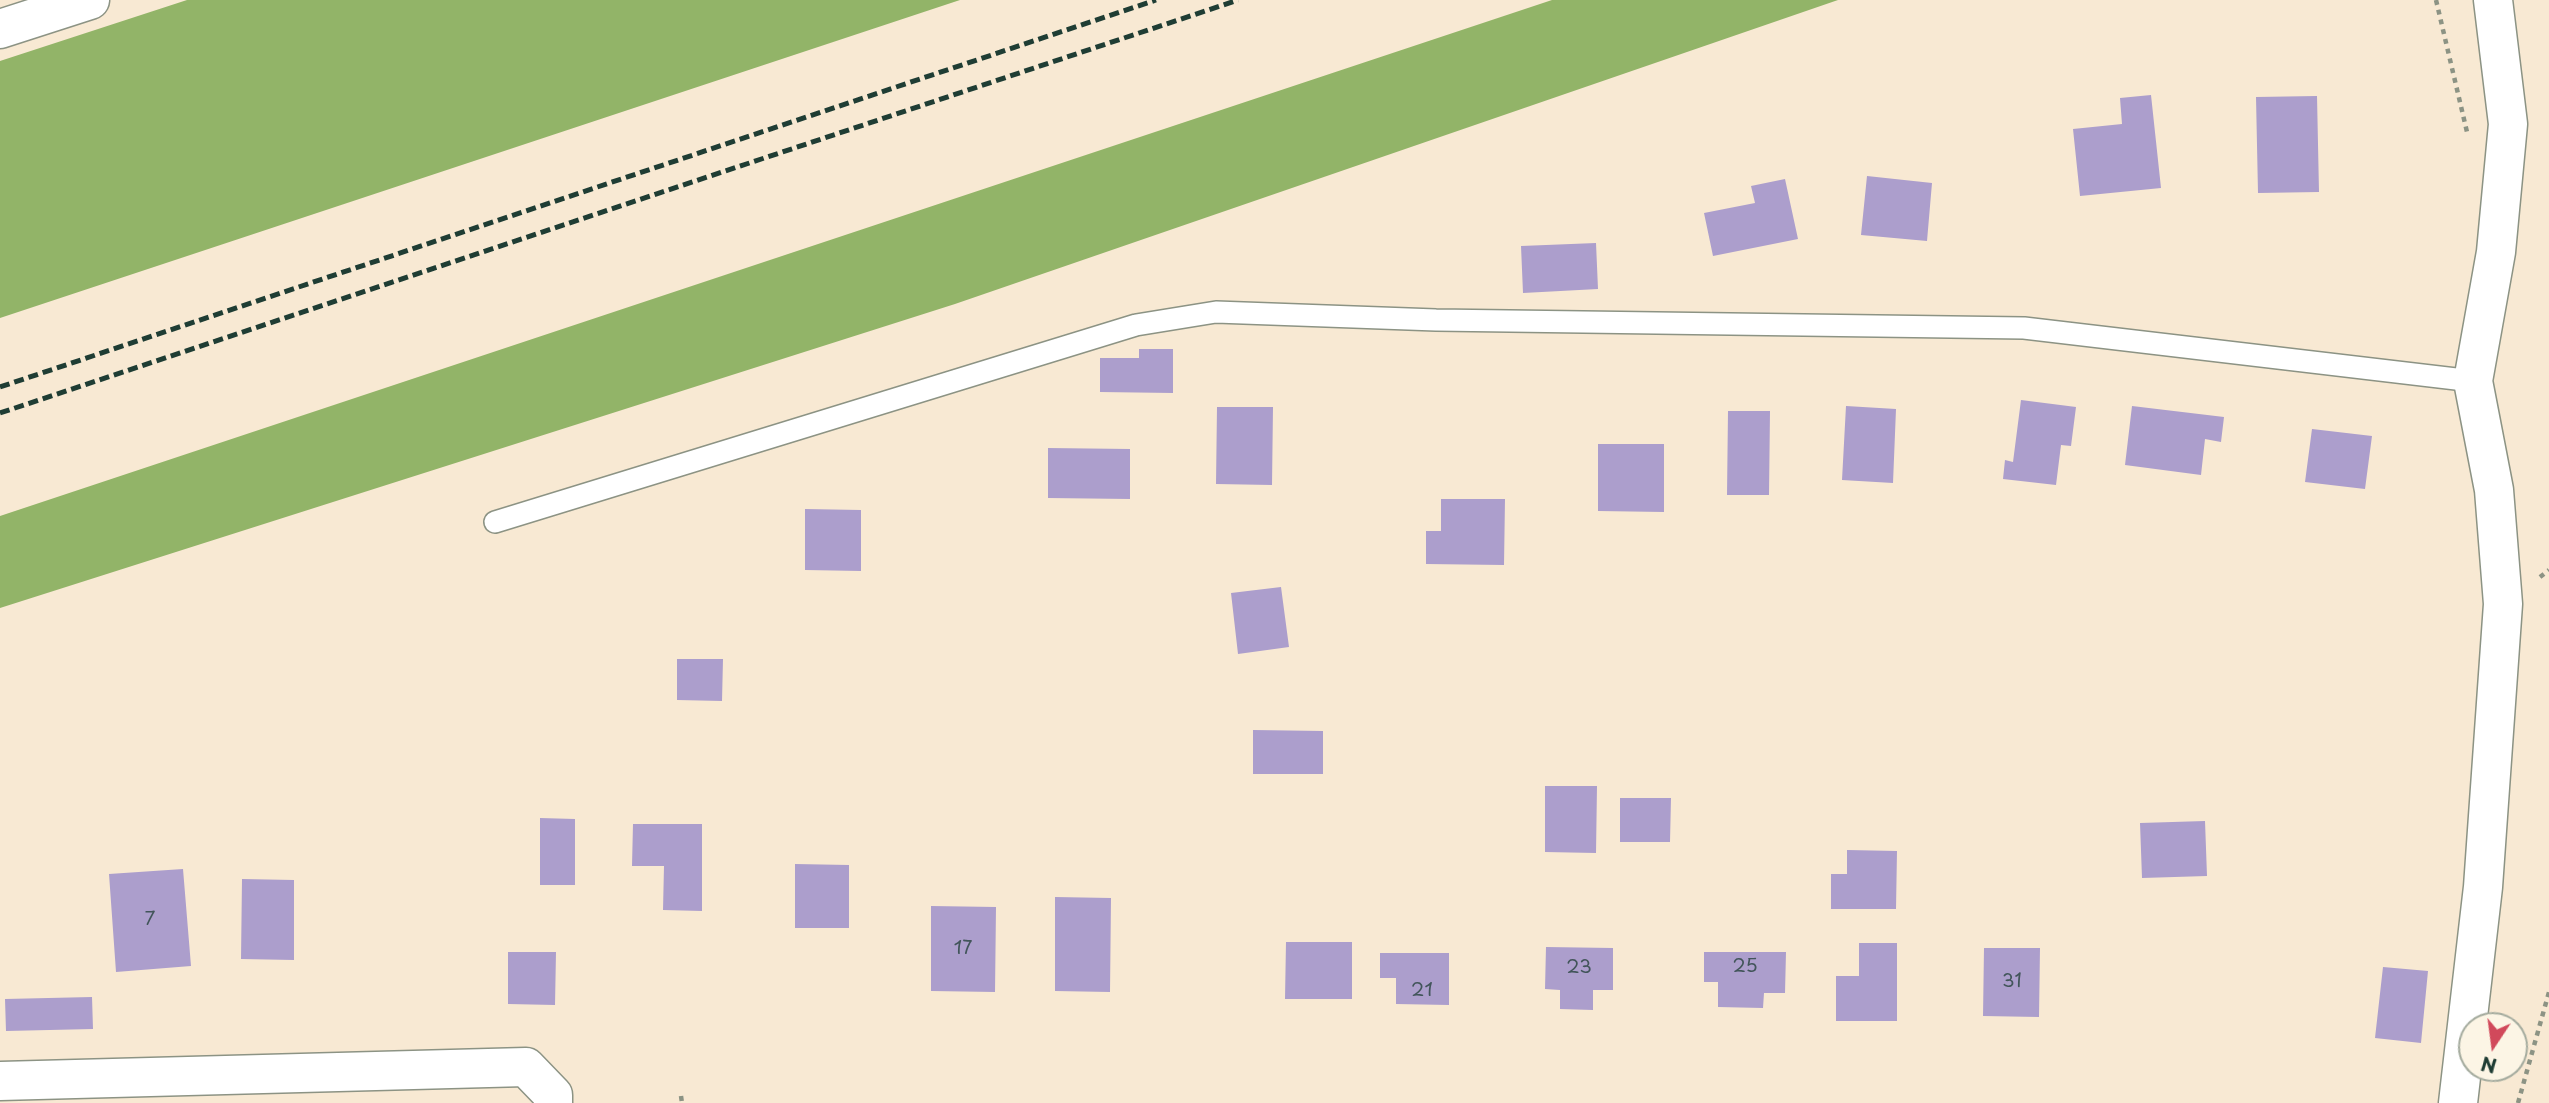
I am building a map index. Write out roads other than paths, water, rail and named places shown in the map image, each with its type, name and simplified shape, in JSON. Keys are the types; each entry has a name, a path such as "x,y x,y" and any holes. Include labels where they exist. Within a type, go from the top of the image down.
{"street":[{"path":"0,29 90,0"},
{"path":"2458,1103 2483,887 2503,604 2494,490 2473,381 2496,253 2508,124 2493,0"},
{"path":"0,1081 526,1067 553,1095 553,1103"}],"lane":[{"path":"495,522 1136,325 1216,312 1436,320 2024,328 2473,381"}],"railway":[{"path":"0,387 1156,0"},
{"path":"0,413 1238,0"}]}
